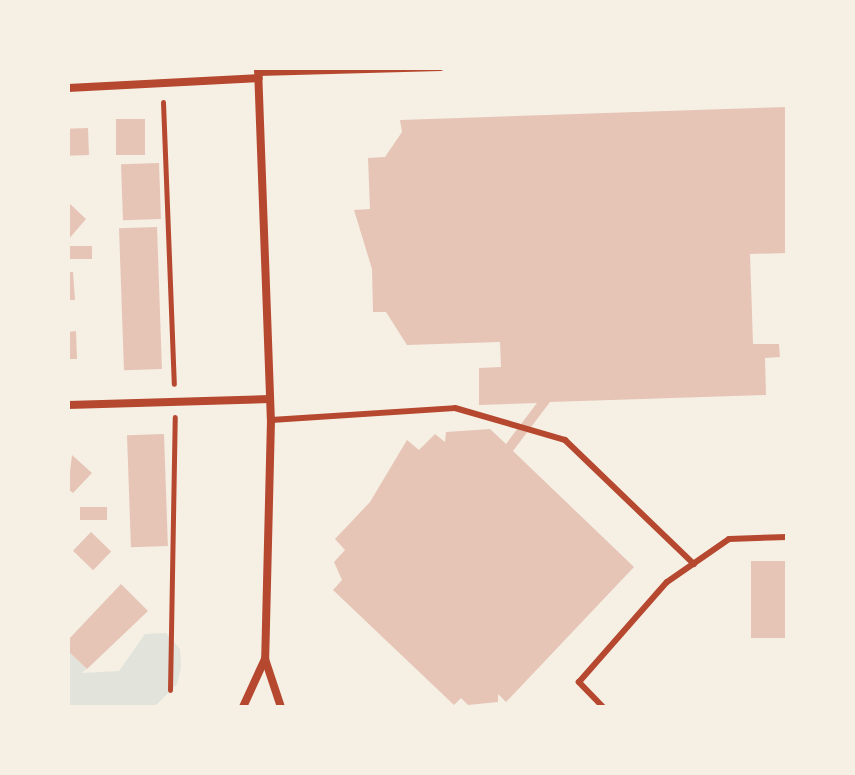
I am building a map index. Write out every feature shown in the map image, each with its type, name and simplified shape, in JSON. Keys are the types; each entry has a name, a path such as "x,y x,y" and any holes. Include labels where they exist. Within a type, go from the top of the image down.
{"street":[{"path":"68,88 258,73 271,420 265,659 281,707"},
{"path":"68,405 270,399"},
{"path":"243,707 265,659"}],"lane":[{"path":"258,73 441,68"},
{"path":"271,420 455,408 565,440 694,564"},
{"path":"603,707 579,682 667,582 729,539 787,537"}],"path":[{"path":"163,101 174,391"},
{"path":"170,690 174,412"}],"shaded area":[{"path":"166,633 180,649 181,667 177,684 154,707 68,707 68,651 87,669 81,673 119,671 145,634"}],"building":[{"path":"787,107 787,253 750,254 753,344 779,344 780,357 765,358 766,395 550,402 513,451 634,567 506,702 498,694 498,702 468,705 461,698 454,705 333,590 342,580 334,562 345,550 335,539 370,502 407,440 419,450 435,434 445,442 446,432 490,429 506,444 537,403 479,405 479,368 501,367 500,342 407,345 386,312 373,312 372,269 354,210 370,209 368,158 385,157 402,132 400,120"},
{"path":"116,119 145,119 145,155 116,155"},
{"path":"88,128 89,155 69,156 68,129"},
{"path":"159,163 161,219 123,220 121,164"},
{"path":"68,202 86,219 68,240"},
{"path":"157,227 162,369 124,370 119,228"},
{"path":"68,246 92,246 92,259 68,259"},
{"path":"68,272 73,272 75,300 68,300"},
{"path":"76,331 77,359 68,359 68,332"},
{"path":"164,434 168,546 131,547 127,435"},
{"path":"72,455 92,473 73,493 68,489"},
{"path":"80,507 107,507 107,520 80,520"},
{"path":"91,532 111,551 93,570 73,551"},
{"path":"751,561 787,561 787,638 751,638"},
{"path":"121,584 148,611 87,669 68,651 68,640"}]}
